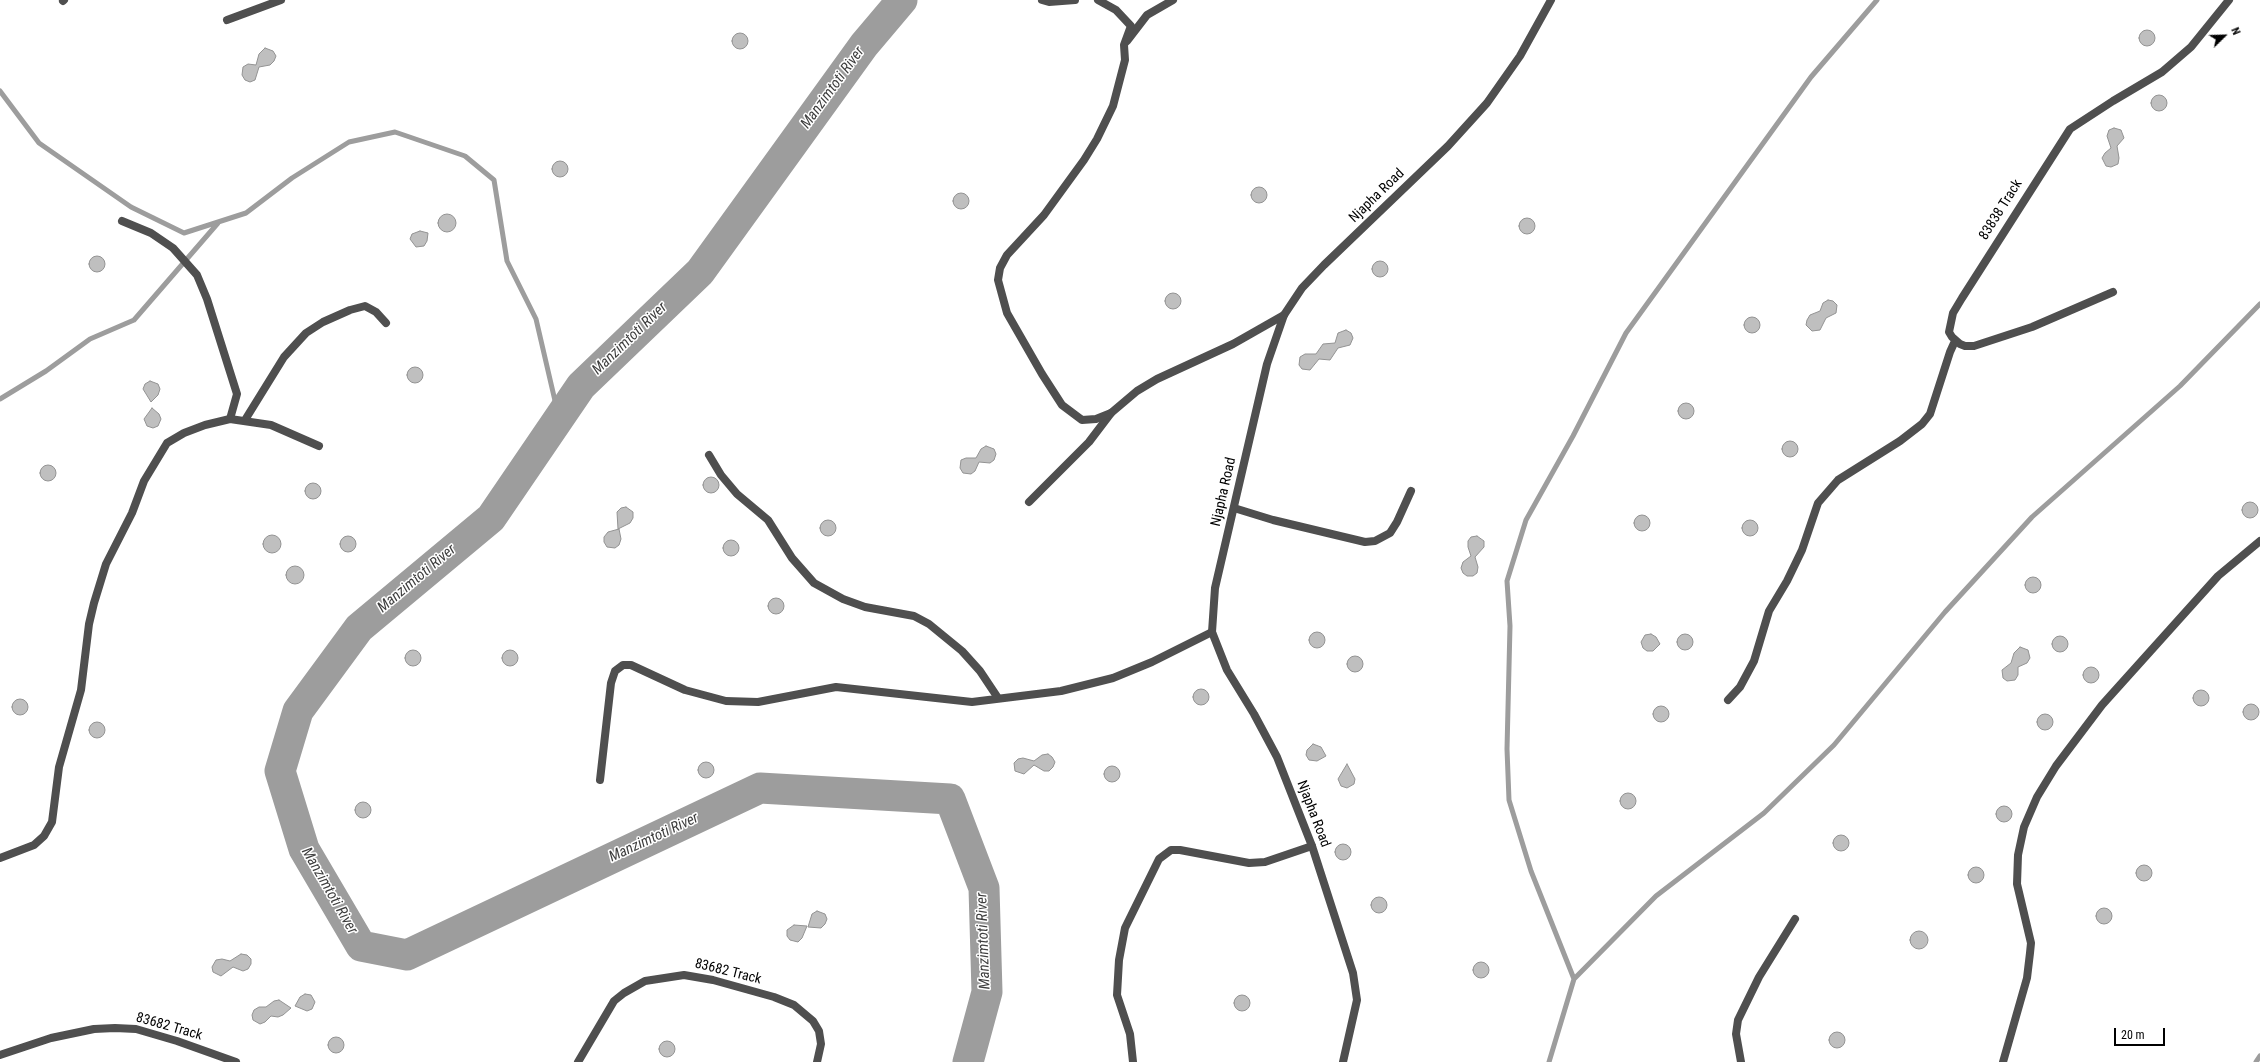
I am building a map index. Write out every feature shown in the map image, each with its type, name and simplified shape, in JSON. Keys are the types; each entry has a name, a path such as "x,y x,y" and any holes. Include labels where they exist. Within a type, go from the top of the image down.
{"street":[{"path":"227,20 281,0"},
{"path":"1042,0 1049,2 1075,0"},
{"path":"1098,0 1116,10 1131,26 1124,45 1125,60 1113,106 1097,139 1044,215 1008,255 1000,268 998,280 1007,313 1062,405 1082,420 1096,419 1111,413"},
{"path":"1124,45 1147,15 1173,0"},
{"name":"Njapha Road","path":"1343,1062 1357,1000 1346,948 1312,846 1277,757 1254,714 1227,670 1212,632 1215,588 1267,364 1284,315 1302,288 1324,265 1448,146 1487,103 1520,56 1551,0"},
{"name":"83838 Track","path":"1955,340 1949,332 1953,313 2017,209 2070,129 2162,72 2191,47 2229,0"},
{"path":"122,221 151,233 173,248 197,275 207,299 236,394 230,419"},
{"path":"1728,700 1740,687 1754,661 1769,611 1787,581 1802,550 1818,503 1827,490 1838,480 1900,441 1922,424 1930,414 1955,340 1965,346 1985,343 2046,321 2113,292"},
{"path":"245,420 284,357 306,333 330,319 365,306 376,312 386,323"},
{"path":"1029,502 1089,442 1111,413 1137,391 1233,344 1284,315"},
{"path":"0,858 34,846 44,836 52,822 59,767 81,690 89,624 94,603 106,564 155,459 167,443 184,433 204,425 230,419 271,425 319,446"},
{"path":"709,455 721,475 737,494 768,520 792,558 814,583 843,599 865,607 914,616 929,624 962,651 980,672 998,698"},
{"path":"1234,508 1273,520 1365,542 1375,541 1390,533 1397,522 1411,491"},
{"path":"2003,1062 2027,978 2031,942 2017,884 2018,855 2024,827 2037,797 2056,766 2102,705 2218,576 2260,541"},
{"path":"600,780 611,683 615,671 623,665 631,665 685,690 726,701 758,702 836,687 972,702 1061,691 1113,678 1152,662 1212,632"},
{"path":"1134,1062 1130,1034 1117,995 1119,960 1125,928 1159,859 1171,850 1180,850 1249,863 1265,862 1312,846"},
{"path":"1742,1062 1736,1034 1738,1020 1759,977 1795,919"},
{"name":"83682 Track","path":"578,1062 614,1001 646,981 684,975 713,980 774,997 794,1005 813,1020 819,1032 821,1044 817,1062"},
{"name":"83682 Track","path":"0,1055 51,1038 94,1029 115,1028 136,1029 177,1041 236,1062"}],"building":[{"path":"2144,30 2150,30 2155,35 2153,44 2150,46 2144,46 2139,41 2139,35"},
{"path":"737,33 743,33 748,38 746,47 743,49 737,49 732,44 732,38"},
{"path":"265,48 273,51 276,56 274,61 270,65 259,67 255,80 250,82 245,80 242,75 243,67 248,64 256,65 259,54"},
{"path":"2156,95 2162,95 2167,100 2165,109 2162,111 2156,111 2151,106 2151,100"},
{"path":"2114,128 2121,130 2124,138 2117,146 2119,158 2118,164 2111,167 2106,166 2102,158 2111,148 2107,136 2109,130"},
{"path":"557,161 563,161 568,166 566,175 563,177 557,177 552,172 552,166"},
{"path":"1256,187 1262,187 1267,192 1265,201 1262,203 1256,203 1251,198 1251,192"},
{"path":"958,193 964,193 969,198 967,207 964,209 958,209 953,204 953,198"},
{"path":"447,214 453,217 456,223 453,229 447,232 441,229 438,223 441,217"},
{"path":"1524,218 1530,218 1535,223 1533,232 1530,234 1524,234 1519,229 1519,223"},
{"path":"420,231 428,233 427,241 424,246 416,247 410,239 412,234"},
{"path":"94,256 100,256 105,261 103,270 100,272 94,272 89,267 89,261"},
{"path":"1377,261 1383,261 1388,266 1386,275 1383,277 1377,277 1372,272 1372,266"},
{"path":"1170,293 1176,293 1181,298 1179,307 1176,309 1170,309 1165,304 1165,298"},
{"path":"1828,300 1833,301 1837,305 1836,313 1826,318 1820,330 1812,331 1806,325 1807,320 1810,315 1820,311 1823,303"},
{"path":"1749,317 1755,317 1760,322 1758,331 1755,333 1749,333 1744,328 1744,322"},
{"path":"1346,330 1351,333 1353,338 1350,345 1338,348 1330,360 1319,359 1310,370 1302,369 1299,365 1300,357 1305,354 1316,354 1323,344 1335,343 1338,333"},
{"path":"412,367 418,367 423,372 421,381 418,383 412,383 407,378 407,372"},
{"path":"150,381 158,384 160,389 158,395 151,402 143,389 145,384"},
{"path":"1683,403 1689,403 1694,408 1692,417 1689,419 1683,419 1678,414 1678,408"},
{"path":"152,408 159,414 161,419 158,426 153,428 147,426 144,419"},
{"path":"1787,441 1793,441 1798,446 1796,455 1793,457 1787,457 1782,452 1782,446"},
{"path":"986,446 994,449 996,454 994,460 990,463 979,462 975,471 971,474 963,473 960,468 961,460 966,458 976,458 981,449"},
{"path":"45,465 51,465 56,470 54,479 51,481 45,481 40,476 40,470"},
{"path":"708,477 714,477 719,482 717,491 714,493 708,493 703,488 703,482"},
{"path":"310,483 316,483 321,488 319,497 316,499 310,499 305,494 305,488"},
{"path":"2247,502 2253,502 2258,507 2256,516 2253,518 2247,518 2242,513 2242,507"},
{"path":"626,507 633,512 633,518 630,523 618,529 617,512 621,508"},
{"path":"1639,515 1645,515 1650,520 1648,529 1645,531 1639,531 1634,526 1634,520"},
{"path":"825,520 831,520 836,525 834,534 831,536 825,536 820,531 820,525"},
{"path":"1747,520 1753,520 1758,525 1756,534 1753,536 1747,536 1742,531 1742,525"},
{"path":"619,529 621,539 619,545 615,548 607,547 604,542 604,537 608,532"},
{"path":"272,535 278,538 281,544 278,550 272,553 266,550 263,544 266,538"},
{"path":"345,536 351,536 356,541 354,550 351,552 345,552 340,547 340,541"},
{"path":"1477,536 1484,541 1484,547 1475,557 1478,567 1477,573 1473,576 1467,576 1463,573 1461,568 1463,562 1471,556 1468,541 1471,537"},
{"path":"728,540 734,540 739,545 737,554 734,556 728,556 723,551 723,545"},
{"path":"295,566 301,569 304,575 301,581 295,584 289,581 286,575 289,569"},
{"path":"2030,577 2036,577 2041,582 2039,591 2036,593 2030,593 2025,588 2025,582"},
{"path":"773,598 779,598 784,603 782,612 779,614 773,614 768,609 768,603"},
{"path":"1314,632 1320,632 1325,637 1323,646 1320,648 1314,648 1309,643 1309,637"},
{"path":"1651,634 1656,637 1660,644 1653,651 1647,651 1643,648 1641,642 1645,635"},
{"path":"1682,634 1688,634 1693,639 1691,648 1688,650 1682,650 1677,645 1677,639"},
{"path":"2057,636 2063,636 2068,641 2066,650 2063,652 2057,652 2052,647 2052,641"},
{"path":"2020,647 2028,650 2030,658 2027,663 2018,667 2018,675 2015,680 2007,681 2003,678 2002,670 2011,663 2014,653"},
{"path":"410,650 416,650 421,655 419,664 416,666 410,666 405,661 405,655"},
{"path":"507,650 513,650 518,655 516,664 513,666 507,666 502,661 502,655"},
{"path":"1352,656 1358,656 1363,661 1361,670 1358,672 1352,672 1347,667 1347,661"},
{"path":"2088,667 2094,667 2099,672 2097,681 2094,683 2088,683 2083,678 2083,672"},
{"path":"1198,689 1204,689 1209,694 1207,703 1204,705 1198,705 1193,700 1193,694"},
{"path":"2198,690 2204,690 2209,695 2207,704 2204,706 2198,706 2193,701 2193,695"},
{"path":"17,699 23,699 28,704 26,713 23,715 17,715 12,710 12,704"},
{"path":"2248,704 2254,704 2259,709 2257,718 2254,720 2248,720 2243,715 2243,709"},
{"path":"1658,706 1664,706 1669,711 1667,720 1664,722 1658,722 1653,717 1653,711"},
{"path":"2042,714 2048,714 2053,719 2051,728 2048,730 2042,730 2037,725 2037,719"},
{"path":"94,722 100,722 105,727 103,736 100,738 94,738 89,733 89,727"},
{"path":"1313,744 1321,747 1326,756 1317,761 1309,760 1306,755 1307,750"},
{"path":"1048,754 1055,762 1049,771 1044,771 1034,765 1024,774 1015,771 1014,763 1018,759 1023,758 1034,761 1042,755"},
{"path":"703,762 709,762 714,767 712,776 709,778 703,778 698,773 698,767"},
{"path":"1347,764 1355,779 1354,784 1347,788 1341,786 1338,779"},
{"path":"1109,766 1115,766 1120,771 1118,780 1115,782 1109,782 1104,777 1104,771"},
{"path":"1625,793 1631,793 1636,798 1634,807 1631,809 1625,809 1620,804 1620,798"},
{"path":"360,802 366,802 371,807 369,816 366,818 360,818 355,813 355,807"},
{"path":"2001,806 2007,806 2012,811 2010,820 2007,822 2001,822 1996,817 1996,811"},
{"path":"1838,835 1844,835 1849,840 1847,849 1844,851 1838,851 1833,846 1833,840"},
{"path":"1340,844 1346,844 1351,849 1349,858 1346,860 1340,860 1335,855 1335,849"},
{"path":"2141,865 2147,865 2152,870 2150,879 2147,881 2141,881 2136,876 2136,870"},
{"path":"1973,867 1979,867 1984,872 1982,881 1979,883 1973,883 1968,878 1968,872"},
{"path":"1376,897 1382,897 1387,902 1385,911 1382,913 1376,913 1371,908 1371,902"},
{"path":"2101,908 2107,908 2112,913 2110,922 2107,924 2101,924 2096,919 2096,913"},
{"path":"817,911 825,914 827,919 825,924 821,928 808,927 812,914"},
{"path":"794,925 807,926 802,938 798,942 790,940 787,936 787,930"},
{"path":"1919,931 1925,934 1928,940 1925,946 1919,949 1913,946 1910,940 1913,934"},
{"path":"241,954 247,955 251,959 251,964 248,969 243,971 233,967 221,976 213,972 212,967 216,960 222,959 230,961"},
{"path":"1478,962 1484,962 1489,967 1487,976 1484,978 1478,978 1473,973 1473,967"},
{"path":"305,994 311,995 315,1002 312,1009 307,1011 295,1006 300,997"},
{"path":"1239,995 1245,995 1250,1000 1248,1009 1245,1011 1239,1011 1234,1006 1234,1000"},
{"path":"279,1000 291,1008 283,1015 278,1017 271,1016 265,1022 260,1024 253,1020 252,1015 254,1010 259,1007 266,1007 274,1001"},
{"path":"1834,1032 1840,1032 1845,1037 1843,1046 1840,1048 1834,1048 1829,1043 1829,1037"},
{"path":"333,1037 339,1037 344,1042 342,1051 339,1053 333,1053 328,1048 328,1042"},
{"path":"664,1041 670,1041 675,1046 673,1055 670,1057 664,1057 659,1052 659,1046"}],"waterway":[{"name":"Manzimtoti River","path":"902,0 864,45 700,272 581,386 491,518 359,628 298,711 280,771 304,849 361,946 407,955 760,788 950,799 984,888 987,992 968,1062"},
{"path":"1549,1062 1574,979 1531,871 1509,800 1507,749 1510,626 1507,581 1526,520 1573,436 1626,333 1811,77 1877,0"},
{"path":"0,91 39,143 131,207 184,233 246,213 292,178 349,142 395,132 465,156 494,180 507,261 536,319 559,418"},
{"path":"0,399 46,371 90,339 134,320 218,223"},
{"path":"1574,979 1656,896 1764,813 1834,745 1945,612 2032,517 2180,386 2260,304"},
{"path":"2256,1062 2260,1056"}]}
